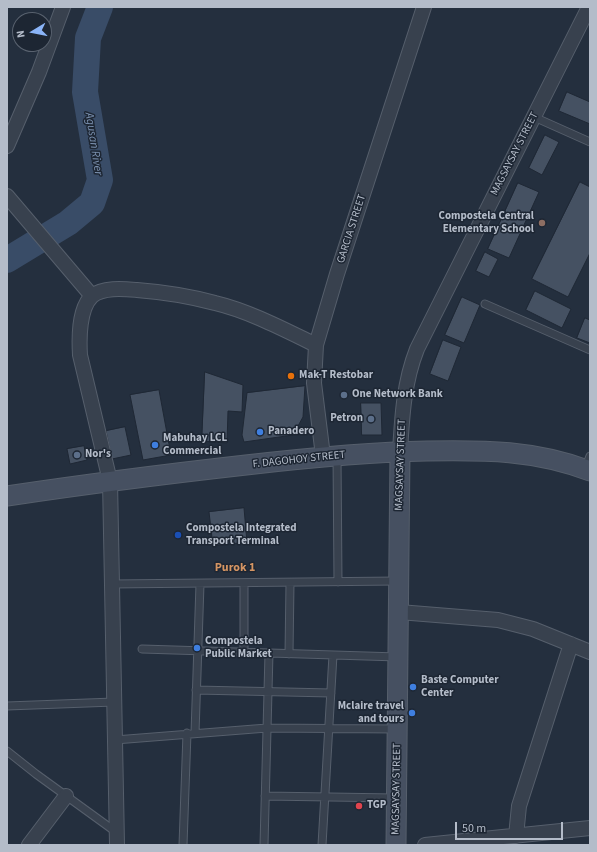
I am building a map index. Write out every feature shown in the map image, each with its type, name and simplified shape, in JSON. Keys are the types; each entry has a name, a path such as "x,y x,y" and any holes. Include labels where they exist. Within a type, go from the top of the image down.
{"main road":[{"name":"F. DAGOHOY STREET","path":"7,496 110,481 330,456 400,452 512,452 588,466"},
{"name":"MAGSAYSAY STREET","path":"396,845 400,452"}],"street":[{"path":"7,146 39,72 63,7"},
{"name":"GARCIA STREET","path":"330,456 314,383 316,346 337,274 424,7"},
{"name":"MAGSAYSAY STREET","path":"400,452 403,406 413,359 588,7"},
{"path":"9,198 92,296"},
{"path":"117,842 110,481 80,355 80,325 85,309 92,296 101,292 122,289 164,292 216,303 271,324 316,346"},
{"path":"399,612 498,620 533,629 590,652"},
{"path":"516,836 520,806 571,644"},
{"path":"29,845 66,796"},
{"path":"425,845 590,828"}],"lane":[{"path":"534,117 590,142"},
{"path":"485,304 590,350"},
{"path":"330,456 338,582"},
{"path":"112,584 399,581"},
{"path":"244,583 244,652"},
{"path":"289,654 290,583"},
{"path":"195,733 200,584"},
{"path":"142,649 398,657"},
{"path":"264,845 269,653"},
{"path":"322,845 333,655"},
{"path":"196,690 331,693"},
{"path":"7,706 114,702"},
{"path":"115,740 187,733 267,728 398,729"},
{"path":"183,845 187,733"},
{"path":"7,751 66,796 117,842"},
{"path":"265,796 397,798"}],"building":[{"path":"567,92 590,102 590,124 559,111"},
{"path":"545,135 559,142 542,175 529,168"},
{"path":"580,182 590,187 590,253 568,297 532,279"},
{"path":"518,183 539,192 509,258 488,249"},
{"path":"485,252 498,259 489,277 476,271"},
{"path":"535,291 571,309 562,328 526,310"},
{"path":"462,297 480,305 464,343 445,335"},
{"path":"585,318 590,320 590,343 577,338"},
{"path":"443,340 461,347 448,381 430,374"},
{"path":"205,372 243,385 242,412 228,411 227,443 202,441"},
{"path":"305,386 303,417 293,435 244,442 242,435 247,393"},
{"path":"159,390 171,455 143,460 130,395"},
{"name":"Petron","path":"361,403 381,403 382,435 362,435"},
{"path":"125,427 131,455 112,459 106,431"},
{"path":"84,446 87,460 70,464 67,449"},
{"path":"244,508 247,542 213,546 209,512"}],"waterway":[{"name":"Agusan River","path":"7,260 68,223 92,203 100,180 85,92 88,38 100,7"}],"place":[{"name":"Compostela Central Elementary School","path":"542,223"},
{"name":"Mak-T Restobar","path":"291,376"},
{"name":"One Network Bank","path":"344,395"},
{"name":"Petron","path":"371,419"},
{"name":"Panadero","path":"260,432"},
{"name":"Mabuhay LCL Commercial","path":"155,445"},
{"name":"Nor's","path":"77,455"},
{"name":"Compostela Integrated Transport Terminal","path":"178,535"},
{"name":"Compostela Public Market","path":"197,648"},
{"name":"Baste Computer Center","path":"413,687"},
{"name":"Mclaire travel and tours","path":"412,713"},
{"name":"TGP","path":"359,806"}],"district":[{"name":"Purok 1","path":"235,568"}]}
